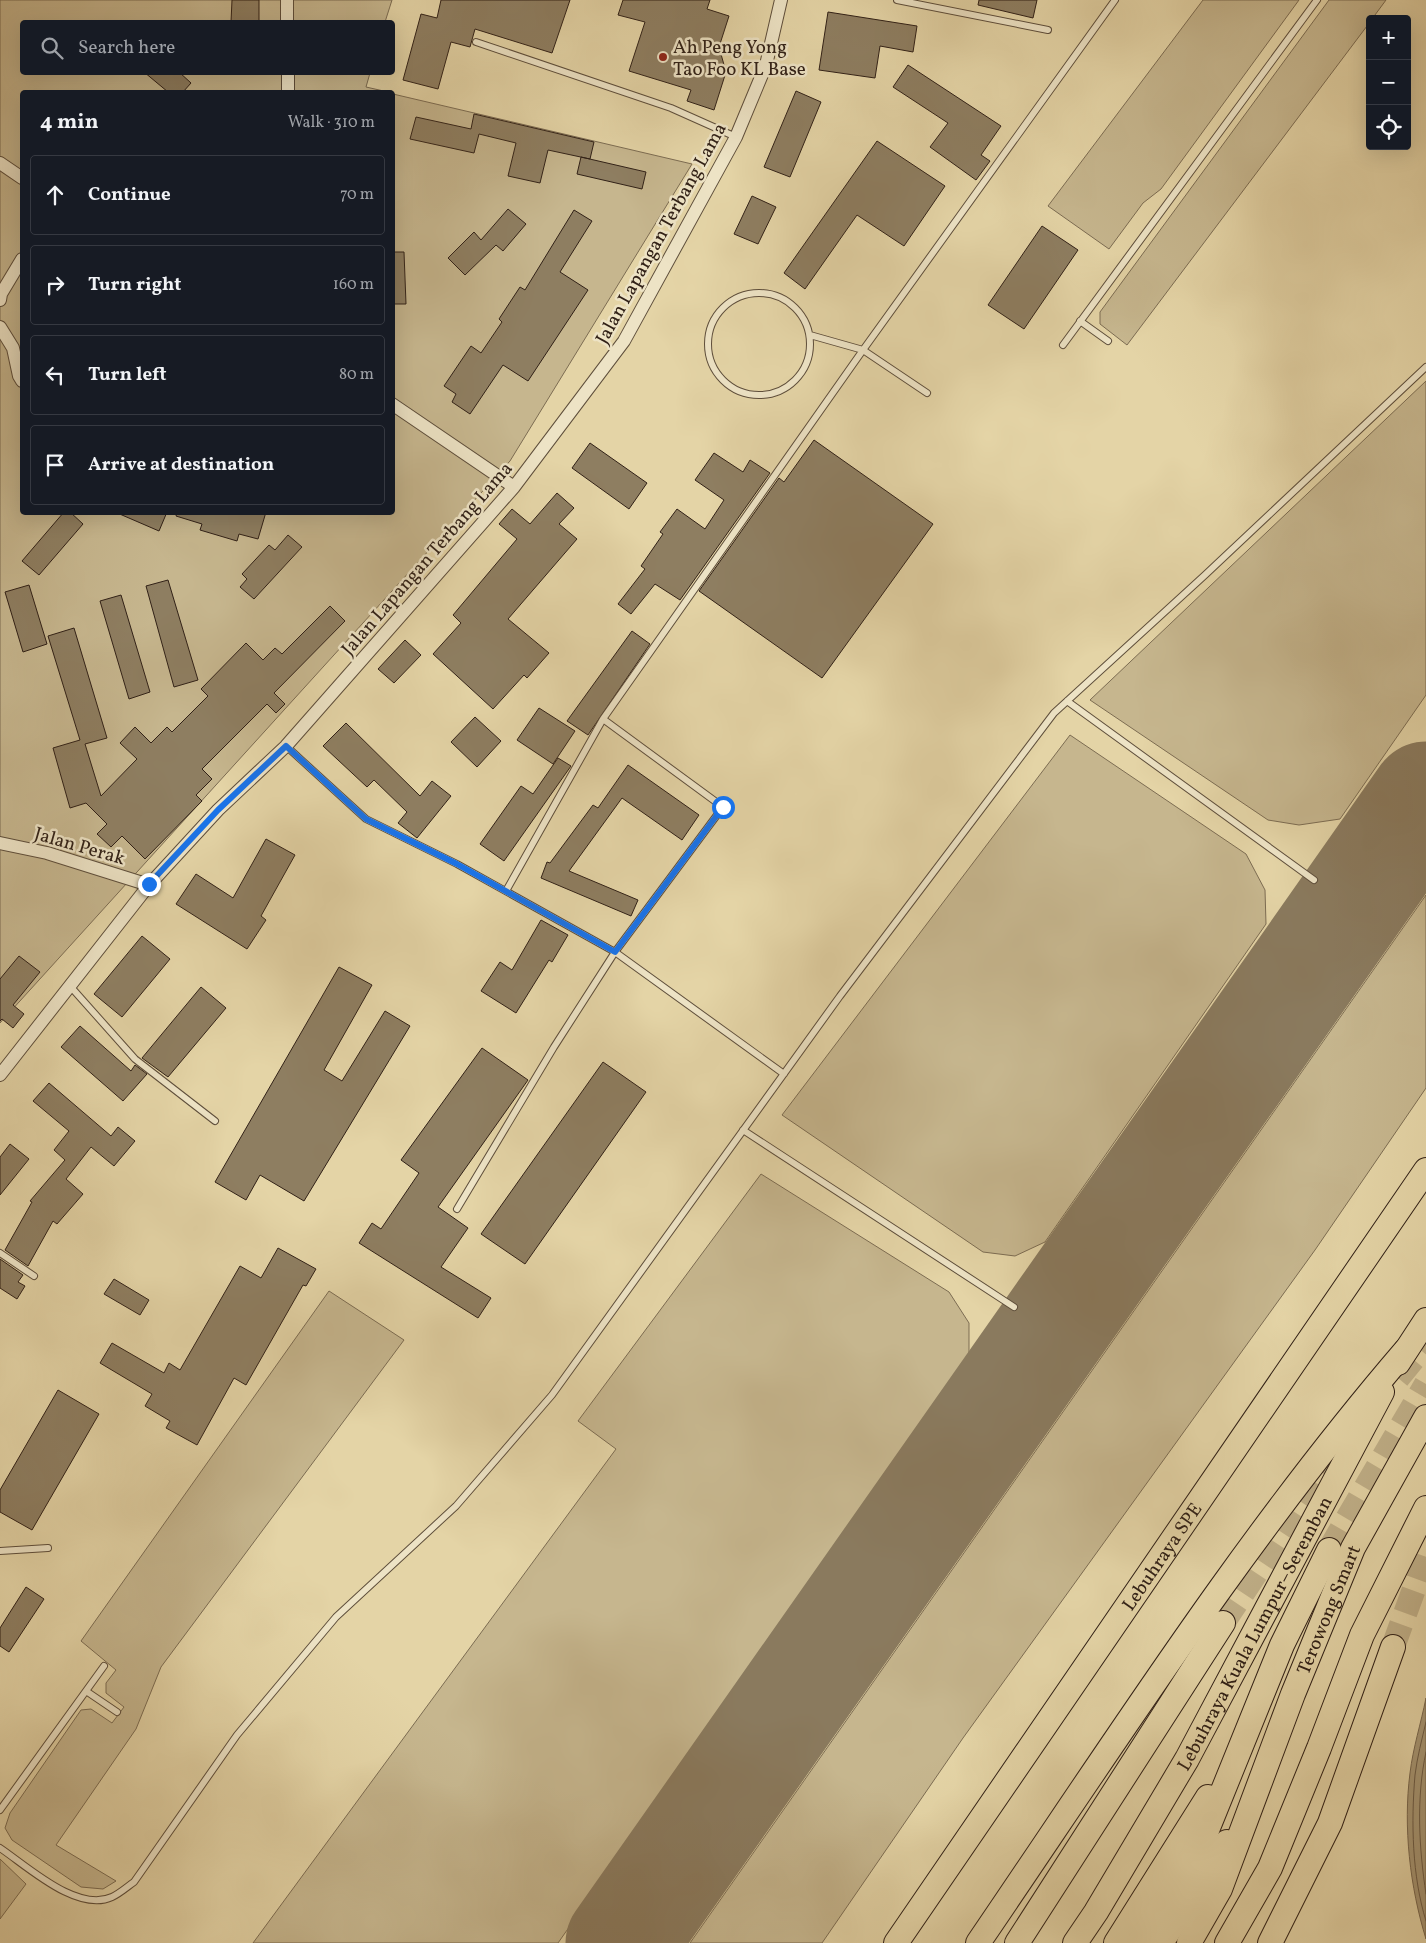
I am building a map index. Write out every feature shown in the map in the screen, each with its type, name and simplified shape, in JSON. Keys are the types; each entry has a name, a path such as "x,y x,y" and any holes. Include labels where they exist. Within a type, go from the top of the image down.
{"highway":[{"name":"Lebuhraya SPE","path":"896,1943 1426,1170"},
{"name":"Lebuhraya SPE","path":"909,1943 1426,1190"},
{"name":"Lebuhraya Kuala Lumpur–Seremban","path":"1076,1943 1186,1759 1281,1579 1406,1350 1426,1320"},
{"path":"978,1943 1177,1650 1344,1422 1406,1350"},
{"name":"Terowong Smart","path":"1189,1943 1220,1888 1248,1809 1353,1548 1426,1416"},
{"path":"1227,1943 1270,1868 1319,1748 1362,1635 1426,1508"},
{"name":"Terowong Smart","path":"1139,1943 1205,1835 1282,1645 1329,1550"},
{"path":"1017,1943 1223,1623"},
{"path":"1270,1943 1330,1823 1393,1647"},
{"name":"Terowong Smart","path":"1116,1943 1151,1891 1242,1740"},
{"name":"Terowong Smart","path":"1161,1943 1248,1809"}],"street":[{"path":"287,0 287,20"},
{"name":"Jalan Lapangan Terbang Lama","path":"0,1075 149,884 218,810 286,746 514,488 624,341 736,137 766,65 781,0"},
{"path":"288,75 288,90"},
{"path":"0,163 20,177"},
{"path":"0,300 1,294 20,262"},
{"path":"0,327 13,348 20,378"},
{"path":"395,406 514,488"},
{"name":"Jalan Perak","path":"0,843 47,853 149,884"}],"lane":[{"path":"897,0 1048,30"},
{"path":"506,891 603,719 863,350 1115,0"},
{"path":"1063,345 1317,0"},
{"path":"476,42 671,108 736,137"},
{"path":"766,293 783,299 797,310 804,319 810,336 808,358 802,372 790,385 775,393 757,396 742,393 726,384 718,376 710,360 708,336 712,322 732,300 748,294 766,293"},
{"path":"1080,321 1108,341"},
{"path":"810,336 842,342 863,350 926,393"},
{"path":"0,1848 62,1891 85,1900 111,1898 134,1882 237,1736 336,1617 456,1506 552,1395 743,1130 1034,736 1066,701 1373,419 1426,367"},
{"path":"1066,701 1314,880"},
{"path":"457,1209 554,1047 615,952 723,807 603,719"},
{"path":"286,746 366,819 457,864 615,952 784,1074"},
{"path":"70,986 135,1059 215,1121"},
{"path":"743,1130 1014,1307"},
{"path":"0,1253 34,1276"},
{"path":"0,1551 48,1548"},
{"path":"0,1810 104,1666"},
{"path":"86,1691 116,1712"}],"shaded area":[{"path":"0,0 392,0 386,20 20,20 20,75 369,75 366,87 379,90 20,90 20,515 395,515 395,94 692,164 510,461 0,1023"},
{"path":"1203,0 1299,0 1161,189 1143,203 1109,249 1048,206"},
{"path":"1329,0 1386,0 1375,15 1366,15 1366,27 1127,345 1100,324 1100,312"},
{"path":"1426,381 1426,695 1340,819 1299,825 1268,820 1090,700"},
{"path":"1070,735 1246,854 1265,890 1266,924 1045,1242 1015,1256 983,1252 782,1115"},
{"path":"1426,895 1426,1088 1315,1250 963,1738 822,1943 690,1943"},
{"path":"761,1174 949,1292 969,1323 969,1357 558,1943 253,1943 616,1449 578,1421"},
{"path":"329,1291 404,1340 161,1667 136,1729 56,1845 116,1881 103,1889 81,1887 12,1840 5,1828 10,1813 81,1710 91,1709 112,1723 124,1707 106,1693 106,1683 116,1670 81,1641"},
{"path":"0,1859 26,1884 0,1919"}],"water":[{"path":"1426,1698 1426,1939 1412,1878 1407,1814 1411,1764"}],"building":[{"path":"232,0 259,0 259,20 231,20"},
{"path":"441,0 570,0 552,53 475,29 470,47 451,42 438,89 403,80 421,14 437,18"},
{"name":"Ah Peng Yong Tao Foo KL Base","path":"623,0 710,0 707,9 729,16 719,47 726,72 714,110 687,101 691,90 629,71 645,22 618,15"},
{"path":"979,0 1037,0 1033,18 978,5"},
{"path":"828,12 917,26 913,52 880,46 875,78 819,70"},
{"path":"908,65 1001,126 981,155 990,161 976,180 930,147 948,123 893,87"},
{"path":"148,75 182,75 191,83 185,90 166,90"},
{"path":"796,91 821,102 790,177 764,167"},
{"path":"474,114 594,142 590,159 548,150 540,183 508,176 516,143 479,134 474,153 410,139 416,117 471,129"},
{"path":"877,141 945,186 904,246 857,215 805,289 784,273"},
{"path":"581,157 646,172 642,189 577,174"},
{"path":"752,196 776,207 758,244 734,234"},
{"path":"508,209 526,224 503,251 496,245 465,275 448,258 474,232 481,240"},
{"path":"574,210 592,221 560,272 588,290 528,381 503,365 470,414 452,402 456,394 444,386 471,346 481,353 502,322 499,319 520,287 525,290"},
{"path":"1042,226 1078,250 1024,329 988,305"},
{"path":"395,252 404,252 406,304 395,304"},
{"path":"814,440 933,524 822,678 699,591 779,478 784,482"},
{"path":"590,443 647,483 629,509 572,468"},
{"path":"714,453 743,472 750,460 770,473 680,600 655,584 631,614 618,604 645,569 641,566 663,534 660,532 677,509 705,529 724,500 695,480"},
{"path":"557,493 574,508 559,524 577,539 508,619 549,653 527,678 524,675 493,709 433,654 461,623 453,615 517,539 499,524 512,509 530,524"},
{"path":"61,515 73,515 83,524 39,575 22,561"},
{"path":"122,515 166,515 159,531"},
{"path":"265,515 258,539 239,534 237,541 200,530 202,524 176,516"},
{"path":"288,535 302,547 254,599 240,587 247,579 242,574 269,545 275,550"},
{"path":"168,580 198,680 174,687 146,586"},
{"path":"29,585 47,644 23,652 5,592"},
{"path":"121,595 150,692 129,699 100,601"},
{"path":"330,606 345,621 274,693 285,704 276,713 267,704 202,769 212,779 196,795 202,801 145,859 122,836 111,847 97,834 107,824 86,803 70,808 53,748 80,740 48,636 74,628 107,738 85,744 101,796 137,759 120,743 135,727 151,743 167,727 172,732 208,696 201,689 246,643 263,660 275,648 282,654"},
{"path":"632,631 650,644 588,735 567,721"},
{"path":"405,640 421,655 394,683 378,669"},
{"path":"539,708 575,731 553,764 517,740"},
{"path":"475,717 501,741 477,767 451,742"},
{"path":"346,723 420,796 432,781 451,796 417,838 398,823 407,812 374,780 367,787 323,746"},
{"path":"558,758 571,766 504,861 480,844 521,786 533,794"},
{"path":"628,765 699,815 682,840 622,798 569,871 638,900 631,916 541,878 547,862 550,863 593,805 598,808"},
{"path":"266,839 295,855 261,916 266,920 247,949 176,904 196,874 233,898"},
{"path":"541,920 568,935 552,962 549,960 516,1013 481,991 500,962 512,970"},
{"path":"142,936 170,959 122,1017 94,994"},
{"path":"19,956 40,972 13,1005 24,1014 13,1028 2,1019 0,1021 0,979"},
{"path":"339,967 372,985 324,1070 342,1081 385,1011 410,1026 304,1201 260,1175 246,1200 215,1182"},
{"path":"201,987 226,1008 168,1077 142,1058"},
{"path":"80,1026 131,1071 135,1065 147,1074 123,1101 61,1047"},
{"path":"482,1048 528,1080 438,1207 468,1228 441,1267 491,1298 478,1318 359,1243 372,1223 381,1229 419,1173 401,1160"},
{"path":"603,1062 646,1092 525,1264 481,1234"},
{"path":"49,1083 111,1136 118,1127 135,1141 114,1166 91,1147 66,1179 83,1194 57,1224 53,1221 28,1266 5,1250 32,1202 30,1201 65,1160 54,1150 69,1131 33,1101"},
{"path":"10,1144 29,1159 0,1195 0,1157"},
{"path":"278,1248 316,1269 306,1286 303,1285 246,1385 234,1378 197,1445 166,1428 170,1421 145,1406 152,1394 100,1363 112,1343 164,1373 169,1363 180,1370 240,1266 261,1278"},
{"path":"0,1259 23,1275 18,1282 25,1286 17,1299 0,1288"},
{"path":"114,1279 149,1300 140,1315 104,1294"},
{"path":"58,1390 99,1414 32,1530 0,1512 0,1490"},
{"path":"26,1587 44,1599 9,1652 0,1646 0,1628"}],"runway":[{"path":"621,1943 1426,797"}],"tunnel":[{"path":"1398,1378 1426,1344"},
{"path":"1329,1550 1426,1384"},
{"path":"1223,1623 1341,1446"},
{"path":"1393,1647 1426,1556"}],"place":[{"name":"Ah Peng Yong Tao Foo KL Base","path":"663,57"}],"route":[{"path":"149,884 218,810 286,746 366,819 457,864 615,952 723,807"}]}
